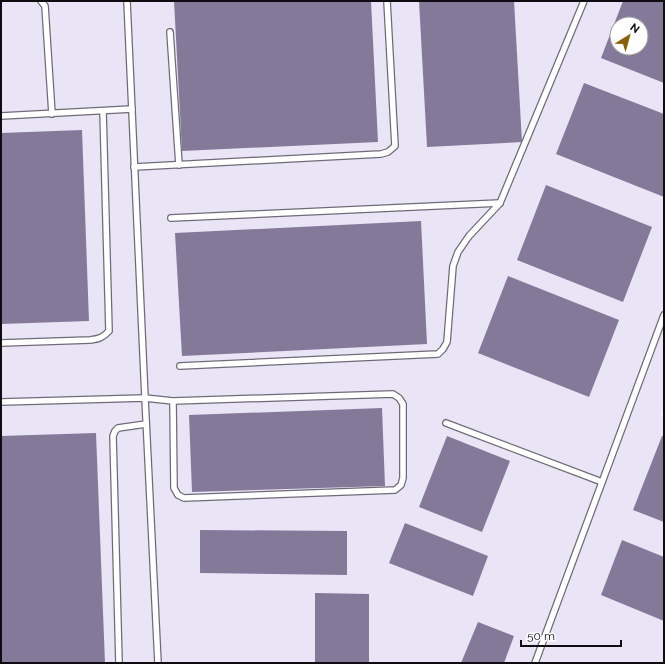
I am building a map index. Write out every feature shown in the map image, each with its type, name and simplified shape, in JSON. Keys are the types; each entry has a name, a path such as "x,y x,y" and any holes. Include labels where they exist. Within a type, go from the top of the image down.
{"lane":[{"path":"41,1 45,6 52,114"},
{"path":"127,1 158,663"},
{"path":"134,167 381,154 392,149 395,146 387,1"},
{"path":"180,366 438,354 443,349 446,342 453,266 458,252 469,236 500,203 584,1"},
{"path":"170,32 179,165"},
{"path":"1,116 132,110"},
{"path":"1,343 94,340 104,337 108,331 103,111"},
{"path":"171,218 500,203"},
{"path":"535,663 664,315"},
{"path":"1,402 145,398 173,401 393,394 399,398 403,404 403,478 401,485 394,490 184,498 178,495 174,488 173,401"},
{"path":"118,663 113,436 118,428 146,424"},
{"path":"446,424 602,482"}],"shaded area":[{"path":"1,1 664,1 664,409 661,416 664,417 664,663 1,663"}],"building":[{"path":"174,1 371,1 378,142 182,151"},
{"path":"419,1 514,1 522,142 427,147"},
{"path":"623,1 664,1 664,83 601,58 609,37 609,56 649,56 649,16 617,16"},
{"path":"584,83 664,114 664,197 556,154"},
{"path":"82,130 89,321 1,324 1,133"},
{"path":"546,185 652,227 623,302 517,260"},
{"path":"421,221 427,344 182,356 175,233"},
{"path":"508,276 619,320 589,397 478,353"},
{"path":"382,408 385,486 192,492 189,415"},
{"path":"96,433 105,663 1,663 1,436"},
{"path":"447,436 510,461 482,532 419,507"},
{"path":"662,436 664,436 664,522 633,510"},
{"path":"405,523 488,556 473,596 389,563"},
{"path":"200,530 347,531 347,575 200,573"},
{"path":"622,540 664,557 664,621 601,595"},
{"path":"315,593 369,594 369,663 315,663"},
{"path":"478,622 514,636 504,663 461,663"}]}
